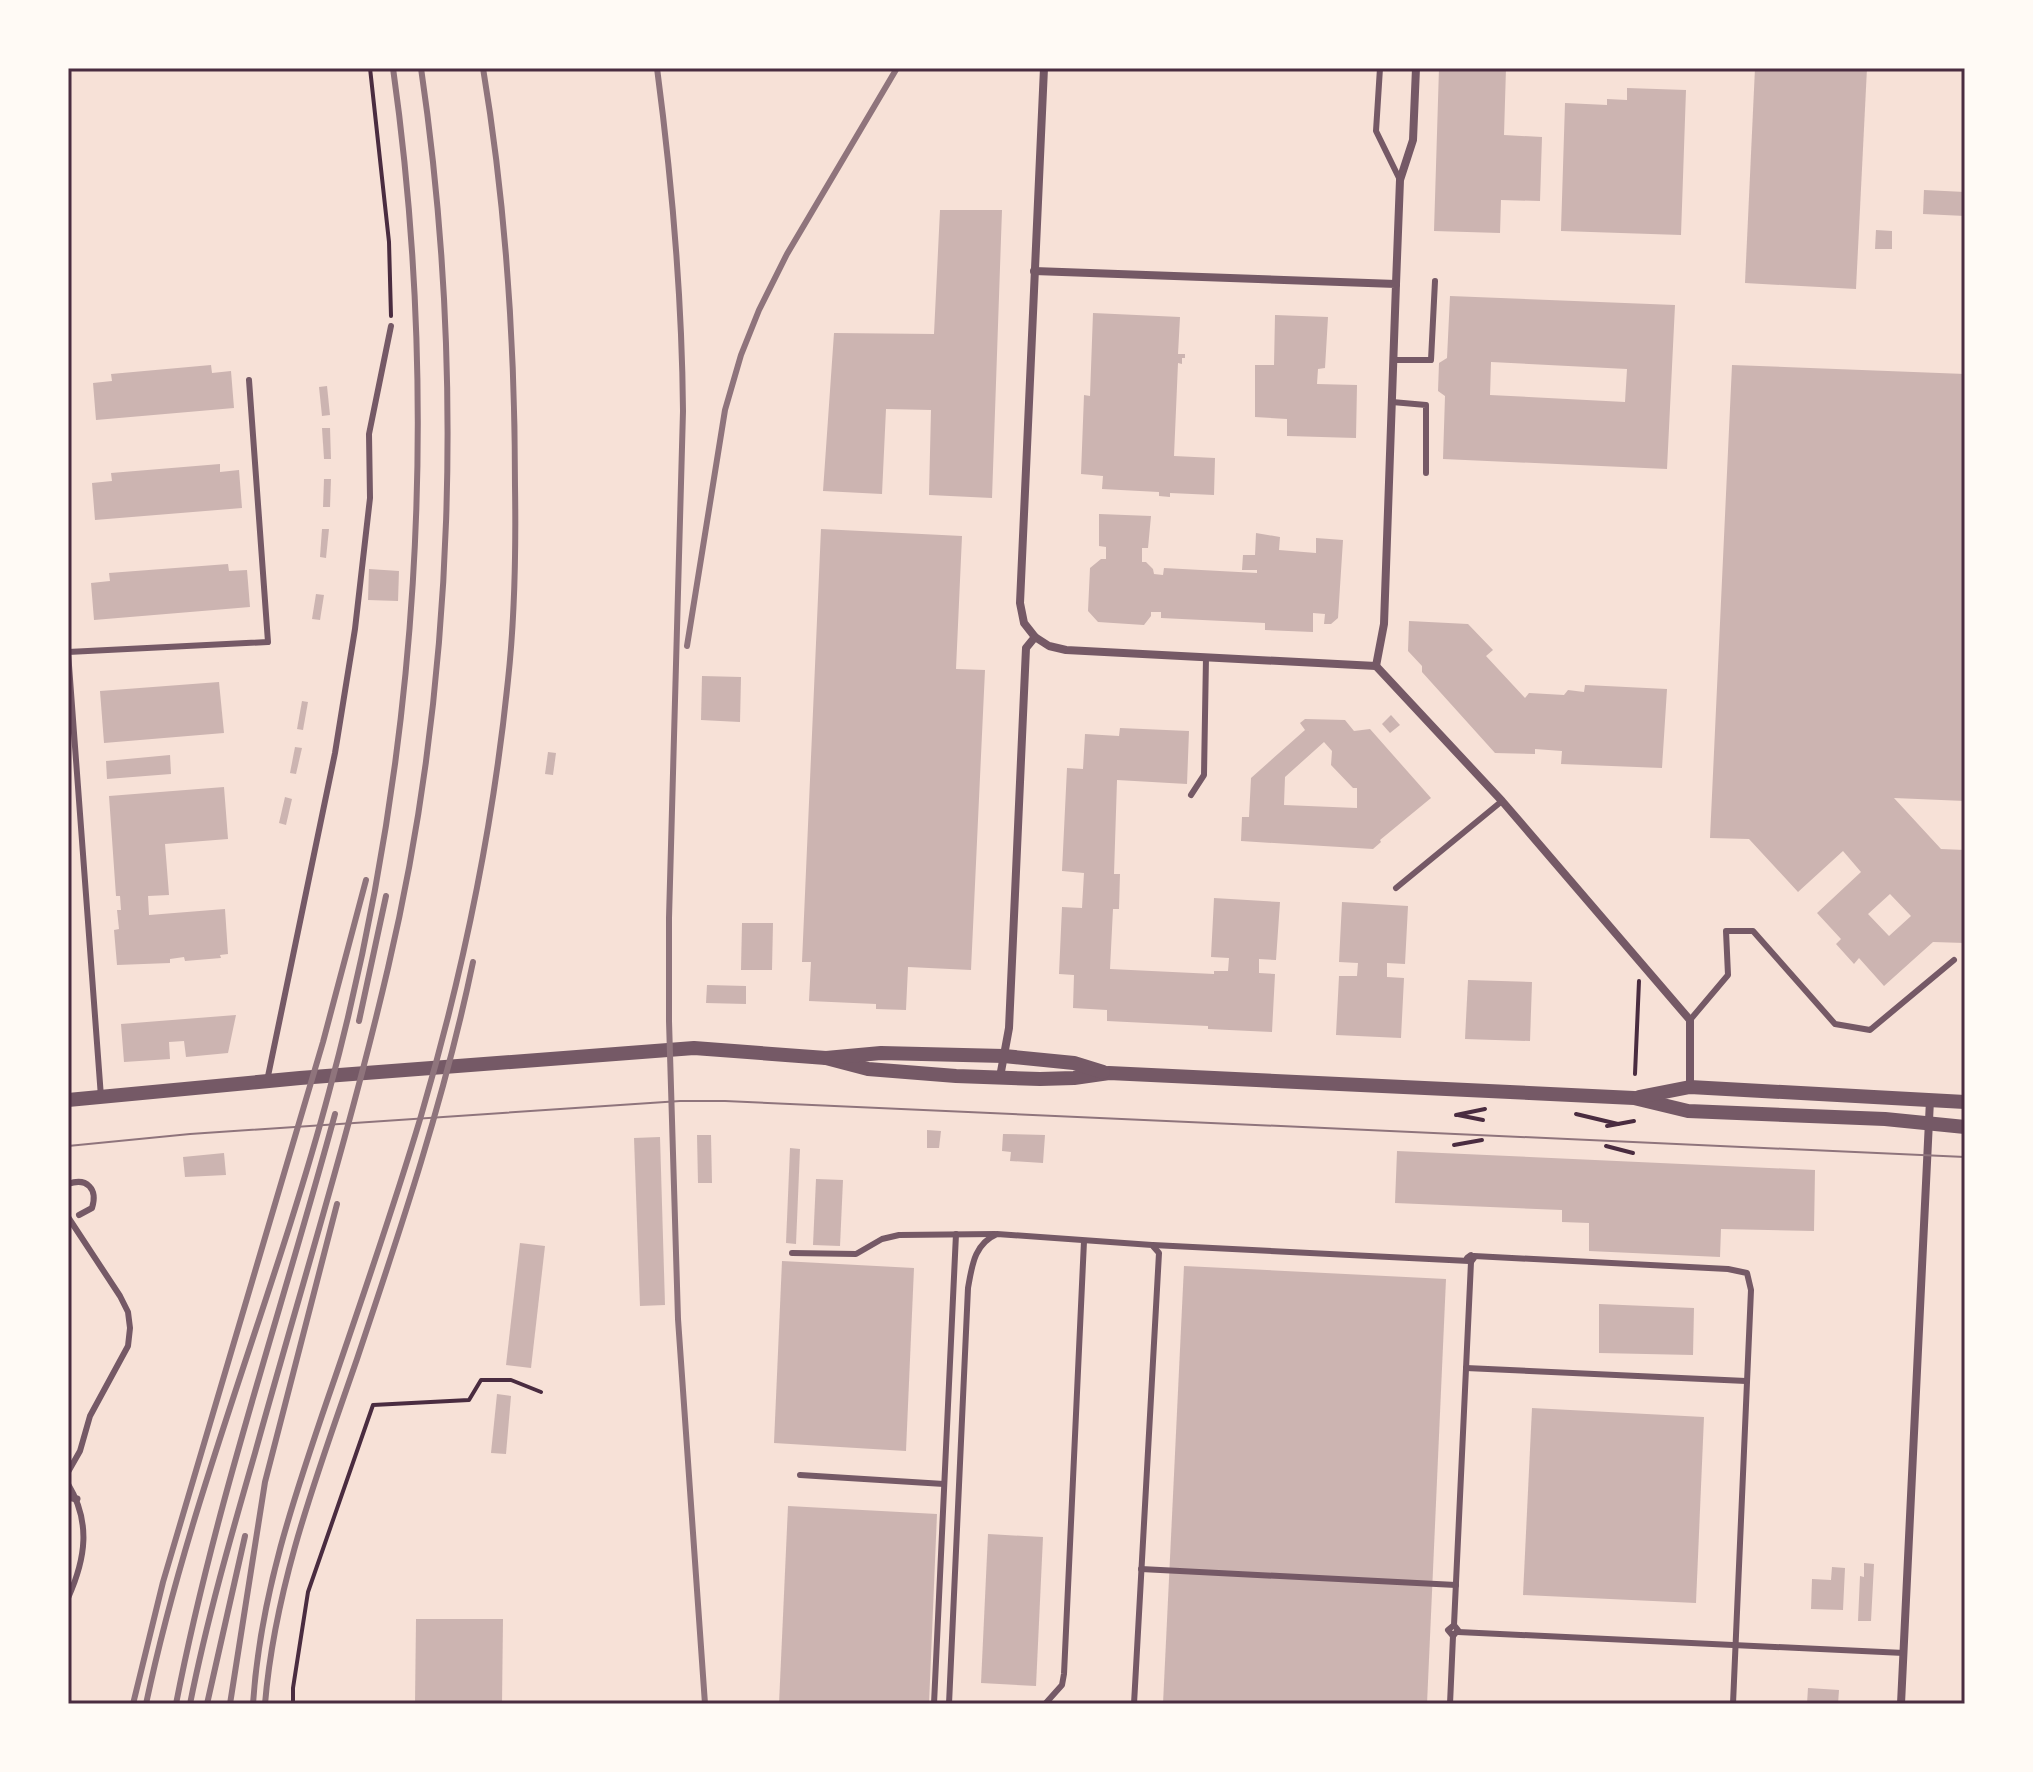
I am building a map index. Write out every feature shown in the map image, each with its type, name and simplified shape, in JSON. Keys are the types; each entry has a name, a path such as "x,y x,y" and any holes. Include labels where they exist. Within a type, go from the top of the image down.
{"street":[{"path":"1044,68 1020,603 1024,623 1035,637 1049,646 1066,650 1376,666 1502,801 1690,1020 1690,1087"},
{"path":"1376,666 1384,624 1400,180 1413,140 1416,68"},
{"path":"1034,271 1396,284"},
{"path":"1000,1077 1009,1028 1026,648 1035,637"},
{"path":"68,1100 267,1081 694,1048 826,1058 881,1053 1004,1056 1074,1063 1109,1073"},
{"path":"826,1058 868,1069 1000,1077 1074,1078 1109,1073 1634,1098 1688,1111 1965,1127"},
{"path":"1634,1098 1690,1087 1965,1102"},
{"path":"1901,1704 1930,1100"}],"lane":[{"path":"1380,68 1376,131 1400,180"},
{"path":"1393,360 1431,360 1435,281"},
{"path":"267,1081 335,753 355,629 370,498 369,434 391,326"},
{"path":"101,1097 68,652 268,642 249,380"},
{"path":"1392,402 1426,405 1426,473"},
{"path":"1191,795 1204,775 1206,657"},
{"path":"1396,888 1502,801"},
{"path":"1690,1020 1728,975 1726,931 1753,931 1835,1024 1870,1030 1954,960"},
{"path":"68,1184 77,1181 88,1183 93,1189 95,1200 92,1208 79,1215"},
{"path":"68,1217 120,1296 128,1312 130,1328 128,1346 90,1416 80,1451 68,1472"},
{"path":"934,1704 956,1234"},
{"path":"949,1704 968,1288 979,1247 997,1234"},
{"path":"792,1253 847,1255 862,1252 889,1236 997,1234 1152,1245 1728,1269 1747,1273 1751,1290 1733,1704"},
{"path":"1045,1704 1062,1685 1064,1674 1084,1241"},
{"path":"1134,1704 1160,1258 1158,1250 1152,1245"},
{"path":"1450,1704 1471,1260"},
{"path":"1466,1368 1746,1381"},
{"path":"800,1475 944,1484"},
{"path":"68,1484 85,1528 84,1552 68,1598"},
{"path":"1141,1569 1456,1585"},
{"path":"1455,1631 1904,1653"}],"path":[{"path":"370,68 389,242 391,326"},
{"path":"1635,1074 1639,959"},
{"path":"1454,1119 1455,1106"},
{"path":"1483,1120 1456,1115 1495,1107"},
{"path":"1573,1114 1618,1124"},
{"path":"1607,1126 1634,1124 1634,1114"},
{"path":"1454,1145 1482,1140"},
{"path":"1606,1146 1633,1153"},
{"path":"293,1704 308,1592 373,1405 469,1400 481,1380 511,1380 541,1392"}],"building":[{"path":"1439,68 1506,68 1504,135 1542,137 1540,201 1501,200 1500,233 1434,231"},
{"path":"1755,68 1867,68 1856,289 1745,283"},
{"path":"1627,88 1686,90 1681,235 1561,231 1565,103 1607,105 1607,99 1627,100"},
{"path":"1924,190 1965,192 1965,216 1923,214"},
{"path":"940,210 1002,210 992,498 929,495 931,410 886,409 882,494 823,491 834,333 934,334"},
{"path":"1876,230 1892,231 1892,249 1875,249"},
{"path":"1450,296 1675,305 1667,469 1443,459 1445,396 1438,391 1439,363 1447,358","holes":["1491,362 1627,369 1625,402 1490,395"]},
{"path":"1093,313 1180,317 1178,354 1185,354 1185,358 1182,358 1182,364 1178,363 1174,456 1215,458 1214,495 1170,493 1170,497 1159,496 1159,492 1102,489 1103,476 1081,474 1084,395 1090,396"},
{"path":"1275,315 1328,317 1325,368 1318,369 1317,384 1357,385 1356,438 1287,436 1287,419 1255,417 1255,365 1274,365"},
{"path":"211,365 212,373 231,371 234,408 96,420 93,383 112,381 111,374"},
{"path":"1732,365 1965,374 1965,801 1894,798 1941,849 1965,850 1965,943 1933,942 1884,986 1859,958 1854,964 1836,944 1841,939 1817,913 1861,872 1843,851 1798,892 1749,839 1710,838","holes":["1890,894 1911,916 1889,936 1868,914"]},
{"path":"327,386 330,415 322,416 319,387"},
{"path":"322,428 330,428 331,459 324,459"},
{"path":"220,464 220,472 239,470 242,508 95,520 92,483 112,481 111,473"},
{"path":"324,479 331,479 330,507 323,507"},
{"path":"1099,514 1151,516 1148,548 1142,548 1142,562 1153,569 1154,574 1163,575 1164,568 1257,573 1257,570 1242,570 1243,555 1255,555 1256,533 1280,537 1279,550 1316,553 1316,538 1343,540 1338,618 1331,624 1324,624 1325,614 1313,613 1313,632 1265,630 1265,623 1161,618 1161,612 1151,612 1144,625 1098,622 1088,611 1090,568 1101,559 1106,559 1106,547 1099,546"},
{"path":"322,529 329,529 326,558 320,557"},
{"path":"821,529 962,536 956,669 985,670 971,970 908,967 906,1010 876,1009 876,1004 809,1001 811,962 802,962"},
{"path":"228,564 229,571 247,570 250,607 94,620 91,583 110,581 109,573"},
{"path":"369,569 399,571 398,601 368,600"},
{"path":"316,594 324,595 320,620 312,619"},
{"path":"1409,621 1468,624 1493,650 1486,656 1525,698 1529,693 1564,695 1568,690 1584,692 1585,685 1667,689 1662,768 1561,764 1562,751 1535,749 1535,754 1495,753 1422,672 1422,666 1408,651"},
{"path":"702,676 741,677 740,722 701,720"},
{"path":"219,682 224,733 104,743 100,691"},
{"path":"302,701 308,702 303,730 297,729"},
{"path":"1391,715 1400,725 1390,733 1382,724"},
{"path":"1305,719 1345,720 1354,731 1370,729 1431,798 1373,849 1241,841 1242,817 1249,817 1251,778 1305,730 1300,723","holes":["1324,742 1332,751 1331,765 1353,788 1357,788 1357,808 1284,805 1285,777"]},
{"path":"1120,728 1189,731 1187,784 1117,780 1114,874 1120,874 1119,909 1113,909 1110,969 1214,974 1214,971 1228,971 1229,958 1211,957 1214,898 1280,902 1276,960 1259,959 1259,973 1275,974 1272,1032 1107,1021 1107,1010 1073,1008 1074,975 1059,974 1062,907 1082,908 1084,873 1062,871 1067,768 1083,769 1085,734 1119,736"},
{"path":"295,747 302,748 296,774 290,773"},
{"path":"548,752 556,753 553,775 545,774"},
{"path":"170,755 171,774 107,779 106,761"},
{"path":"224,787 228,839 165,844 169,895 148,896 149,915 225,909 228,954 220,955 221,958 185,961 184,957 170,959 170,963 117,965 114,930 119,929 117,910 121,910 120,896 116,896 109,796"},
{"path":"285,797 292,799 286,825 279,823"},
{"path":"1342,902 1408,906 1405,964 1387,963 1387,977 1404,978 1401,1038 1336,1035 1339,976 1357,976 1358,963 1339,962"},
{"path":"742,923 773,923 772,970 741,970"},
{"path":"1468,980 1532,982 1530,1041 1465,1039"},
{"path":"707,985 746,986 746,1004 706,1003"},
{"path":"236,1015 228,1053 186,1057 184,1041 169,1042 170,1059 124,1062 121,1024"},
{"path":"927,1130 941,1131 939,1148 927,1148"},
{"path":"1003,1134 1045,1135 1043,1163 1010,1161 1011,1152 1002,1151"},
{"path":"697,1135 711,1135 712,1183 698,1183"},
{"path":"660,1137 665,1305 640,1306 634,1138"},
{"path":"790,1148 800,1149 796,1244 786,1243"},
{"path":"1397,1151 1815,1170 1814,1231 1721,1229 1720,1257 1589,1251 1589,1223 1562,1222 1562,1210 1395,1203"},
{"path":"224,1153 226,1175 185,1177 183,1157"},
{"path":"816,1179 843,1180 840,1246 813,1245"},
{"path":"520,1243 545,1246 531,1368 506,1365"},
{"path":"782,1261 914,1268 906,1451 774,1443"},
{"path":"1184,1266 1446,1279 1427,1704 1163,1704"},
{"path":"1599,1304 1694,1308 1693,1355 1599,1353"},
{"path":"497,1394 511,1396 506,1454 491,1453"},
{"path":"1532,1408 1704,1417 1696,1603 1523,1595"},
{"path":"788,1506 937,1514 929,1704 779,1704"},
{"path":"988,1534 1043,1537 1036,1686 981,1683"},
{"path":"1864,1563 1874,1564 1871,1621 1858,1621 1860,1576 1864,1577"},
{"path":"1832,1567 1845,1568 1843,1610 1811,1609 1812,1579 1831,1580"},
{"path":"416,1619 503,1619 502,1704 415,1704"},
{"path":"1808,1688 1839,1690 1838,1704 1807,1704"}],"tram line":[{"path":"68,1146 190,1134 680,1101 725,1101 1965,1157"}],"railway":[{"path":"146,1704 185,1550 329,1092 360,966 384,840 401,712 413,583 418,454 416,325 408,197 393,68"},
{"path":"190,1704 220,1578 373,1029 411,858 428,747 440,633 446,520 447,405 444,292 435,179 421,68"},
{"path":"253,1704 263,1624 280,1547 399,1186 450,1008 475,900 502,735 512,632 515,434 503,224 483,68"},
{"path":"657,68 681,324 683,411 669,1021 678,1319 705,1704"},
{"path":"687,646 725,410 741,355 787,254 897,68"},
{"path":"133,1704 163,1582 323,1042 366,880"},
{"path":"359,1021 386,896"},
{"path":"265,1704 278,1615 300,1529 421,1162 473,962"},
{"path":"176,1704 229,1481 335,1114"},
{"path":"230,1704 265,1482 337,1204"},
{"path":"207,1704 245,1536"}]}
